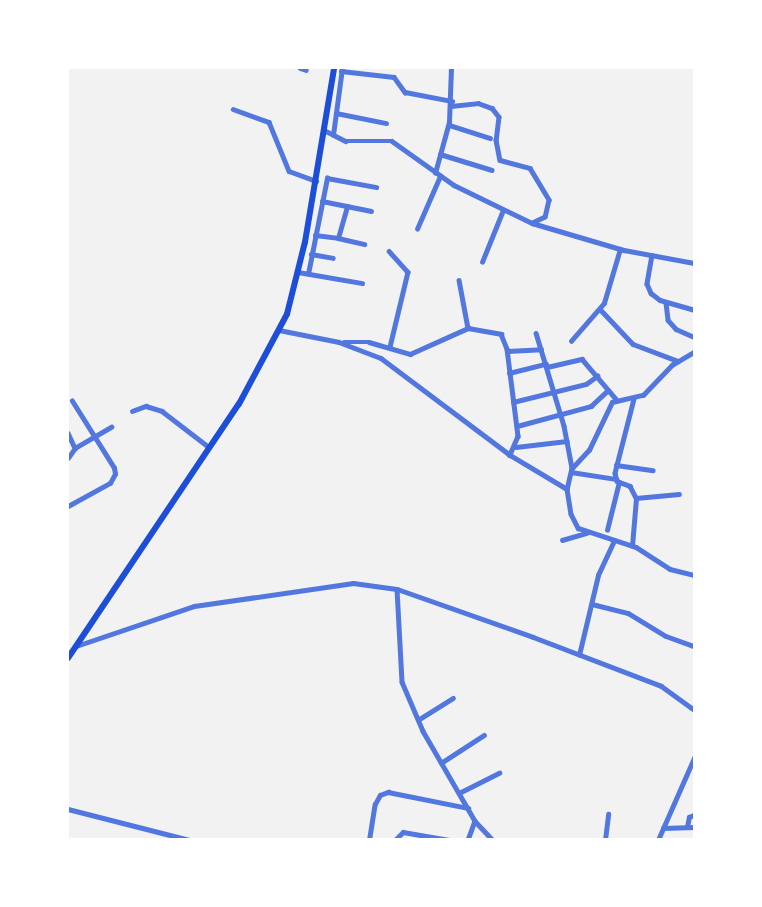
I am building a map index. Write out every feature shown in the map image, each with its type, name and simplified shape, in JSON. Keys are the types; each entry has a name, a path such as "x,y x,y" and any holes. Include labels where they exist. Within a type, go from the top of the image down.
{"main road":[{"path":"68,658 239,404 279,330 298,272 326,131 334,68"}],"street":[{"path":"300,68 306,70"},
{"path":"417,229 437,174 448,125 451,104 451,68"},
{"path":"333,135 342,69 394,77 405,92 451,104 478,103 492,108 499,117 496,140 500,160 530,168 549,200 545,217 532,223"},
{"path":"233,109 266,120 289,171 316,181"},
{"path":"336,113 386,123"},
{"path":"448,125 490,138"},
{"path":"326,131 346,141 392,141 437,174 532,223 620,249 694,262"},
{"path":"440,154 492,171"},
{"path":"308,274 322,201 330,177 376,187"},
{"path":"322,201 371,211"},
{"path":"338,238 347,206"},
{"path":"482,262 503,210"},
{"path":"315,235 364,244"},
{"path":"571,341 600,309 620,249"},
{"path":"389,251 408,272 390,347"},
{"path":"311,254 333,258"},
{"path":"652,255 648,288 666,303 694,310"},
{"path":"298,272 362,283"},
{"path":"459,280 468,328"},
{"path":"666,303 666,316 672,326 694,336"},
{"path":"600,309 633,344 678,361"},
{"path":"339,342 369,342 415,354 468,328 496,331 504,338 507,351 517,426 516,447 510,455"},
{"path":"279,330 339,342 381,358 510,455 567,489"},
{"path":"536,333 555,391 567,441 572,470 567,489 573,521 587,533 632,546 670,569 694,575"},
{"path":"507,351 541,349"},
{"path":"509,373 578,358 616,399 634,399 643,395 678,361 694,352"},
{"path":"513,402 586,384 597,376"},
{"path":"517,426 591,406 608,390"},
{"path":"572,470 589,450 616,399"},
{"path":"607,530 617,480 616,465 634,399"},
{"path":"68,506 114,478 114,468 72,401"},
{"path":"132,411 146,406 162,411 209,447"},
{"path":"68,458 75,448 111,427"},
{"path":"68,433 75,448"},
{"path":"516,447 567,441"},
{"path":"616,465 653,470"},
{"path":"572,470 617,480 630,486 636,498 632,546"},
{"path":"636,498 679,494"},
{"path":"562,540 587,533"},
{"path":"579,655 601,566 614,541"},
{"path":"76,646 194,606 353,583 397,589 579,655 661,686 694,710"},
{"path":"397,589 399,670 418,720 476,821 493,840"},
{"path":"592,604 628,612 666,636 694,646"},
{"path":"418,720 453,699"},
{"path":"441,763 484,735"},
{"path":"658,840 694,758"},
{"path":"459,793 499,773"},
{"path":"369,840 375,804 380,795 388,792 468,808"},
{"path":"68,809 190,840"},
{"path":"605,840 608,814"},
{"path":"687,827 689,817 694,815"},
{"path":"468,840 476,821"},
{"path":"663,828 694,827"},
{"path":"395,840 403,832 450,840"}]}
